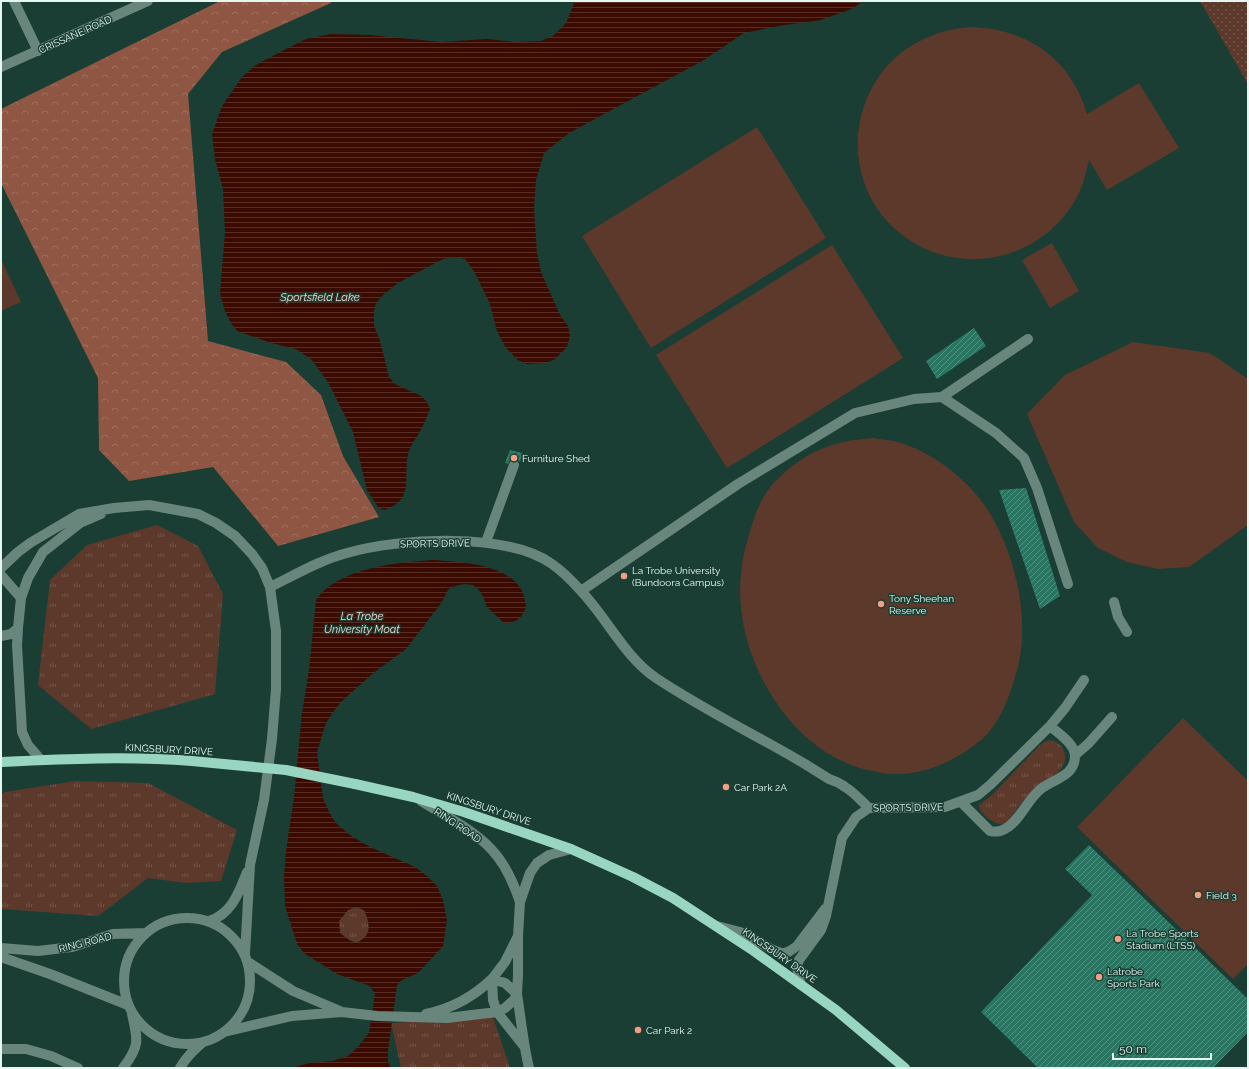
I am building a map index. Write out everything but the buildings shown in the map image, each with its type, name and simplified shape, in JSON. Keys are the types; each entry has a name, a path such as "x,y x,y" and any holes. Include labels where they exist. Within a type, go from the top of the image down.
{"main road":[{"name":"KINGSBURY DRIVE","path":"1,762 152,758 286,770 413,797 464,812 571,849 633,876 673,898 716,925 836,1010 905,1068"}],"street":[{"path":"14,1 38,51"},
{"name":"CRISSANE ROAD","path":"1,67 148,1"},
{"path":"581,591 738,484 855,413 914,399 942,397 1028,339"},
{"path":"942,397 996,433 1024,458 1037,488 1068,584"},
{"path":"486,542 514,465"},
{"path":"1,568 30,543 79,514 114,508 149,505 198,514 216,523 235,536 252,554 262,568 270,587 276,631 275,704 264,800 250,865 237,898 229,909 216,919 209,921"},
{"path":"41,760 28,745 22,732 18,653 18,628 21,598 28,578 43,552 80,523 114,508"},
{"name":"SPORTS DRIVE","path":"270,587 315,565 346,553 370,547 433,541 486,542 507,546 531,554 552,564 581,591 625,647 647,672 702,706 845,786 869,808"},
{"path":"1,575 21,598"},
{"path":"1114,602 1118,617 1127,632"},
{"path":"1,636 11,634 18,628"},
{"name":"SPORTS DRIVE","path":"801,985 797,967 799,960 821,930 826,916 842,838 856,817 869,808 945,807 978,795 1050,726 1065,708 1084,680"},
{"path":"1075,755 1088,744 1112,717"},
{"path":"961,802 990,830 996,832 1005,829 1017,817 1033,795 1042,787 1065,776 1072,767 1075,755 1073,748 1050,726"},
{"name":"RING ROAD","path":"413,797 478,837 493,851 514,885 520,902"},
{"name":"RING ROAD","path":"224,1032 292,1016 342,1012 408,1017 447,1018 497,1012 505,1008 514,1000 517,994 520,902 530,873 537,864 549,855 571,849"},
{"path":"246,958 250,865"},
{"name":"SPORTS DRIVE","path":"716,925 740,932 773,950 785,953 790,952 798,946 828,906"},
{"path":"1,958 50,974 130,1009 146,1029 163,1040 183,1044 203,1042 224,1032 236,1021 244,1008 250,993 251,978 246,958 236,940 232,936 224,929 209,921 183,917 163,922 145,933 133,948 125,966 124,986 130,1009 138,1038 136,1049 123,1068"},
{"name":"RING ROAD","path":"1,948 38,951 72,947 114,934 145,933"},
{"name":"RING ROAD","path":"408,1017 435,1012 452,1006 481,990 505,962 518,936"},
{"name":"RING ROAD","path":"246,958 293,991 342,1012"},
{"path":"523,1045 497,1012 493,1000 492,979 505,983 517,994 522,1026 523,1045 529,1068"},
{"path":"180,1068 183,1062 203,1042"},
{"path":"1,1049 26,1049 51,1056 78,1068"}],"green space":[{"path":"220,1 331,1 331,3 222,52 188,94 208,341 286,362 321,395 343,456 379,517 278,546 213,467 129,481 99,450 98,378 1,183 1,109"},
{"path":"1200,1 1248,1 1248,84"},
{"path":"969,27 1009,33 1027,40 1043,50 1058,62 1070,77 1080,94 1087,114 1139,83 1179,148 1107,190 1089,160 1079,193 1061,220 1041,238 1018,250 993,258 967,259 941,255 916,244 894,228 881,214 871,198 863,180 858,152 858,133 862,113 873,86 881,73 902,53 914,44 926,38 954,29"},
{"path":"757,127 826,238 651,348 582,236"},
{"path":"1052,243 1079,291 1050,308 1022,260"},
{"path":"832,245 903,358 727,468 656,355"},
{"path":"1,259 21,302 1,311"},
{"path":"1133,342 1210,353 1248,379 1248,525 1189,567 1158,569 1127,562 1098,548 1074,522 1027,414 1065,375"},
{"name":"Tony Sheehan Reserve","path":"874,438 898,442 925,453 950,469 981,500 989,512 1006,547 1018,585 1021,605 1022,644 1019,665 1005,705 997,721 981,740 961,754 940,765 905,774 892,774 873,771 847,763 822,750 801,732 782,710 766,686 754,660 745,634 740,597 742,566 746,545 757,510 771,486 791,467 813,453 835,444"},
{"path":"157,525 198,546 223,594 215,694 91,729 38,685 50,580 87,545"},
{"name":"Field 3","path":"1183,718 1248,781 1248,964 1233,979 1077,827"},
{"path":"1050,740 1062,747 1064,751 1065,759 1063,766 1052,778 1031,793 1004,824 996,823 988,818 982,812 979,805 992,795 1039,746"},
{"path":"75,781 148,783 237,830 221,881 186,883 148,878 98,916 1,909 1,795 5,792"},
{"path":"356,907 364,910 368,920 369,929 365,937 356,943 340,933 339,921 348,910"},
{"path":"493,1017 510,1068 401,1068 391,1023"}],"water":[{"name":"Sportsfield Lake","path":"575,1 864,1 851,9 821,20 778,26 744,33 704,60 569,133 544,153 536,180 534,208 537,253 541,272 560,315 568,326 570,336 567,347 555,359 546,363 527,364 518,360 506,348 497,331 490,304 475,273 465,259 456,257 443,259 398,283 384,294 376,303 374,311 374,325 380,341 389,377 395,384 421,396 427,402 430,409 408,454 406,487 404,494 394,506 384,510 378,507 367,490 353,432 328,382 311,359 296,349 271,343 237,331 225,311 220,294 225,232 223,189 215,159 212,134 222,106 242,77 256,65 306,39 331,34 369,35 441,42 487,39 515,42 541,41 553,36 566,23"},
{"name":"La Trobe University Moat","path":"434,560 469,563 494,569 505,574 521,589 524,595 526,607 524,611 515,621 504,623 487,607 483,596 473,585 464,584 452,587 448,590 442,602 406,649 372,674 341,702 326,723 317,752 323,798 331,816 336,823 350,835 370,847 415,867 437,886 443,900 447,920 443,946 418,973 402,980 397,985 388,1051 388,1062 391,1068 291,1068 310,1063 332,1061 348,1056 358,1047 369,1033 375,994 370,986 337,974 305,954 297,944 285,906 284,876 286,851 294,797 302,713 309,670 316,600 326,589 353,574 387,565","holes":["356,907 364,910 368,920 369,929 365,937 356,943 340,933 339,921 348,910"]}],"place":[{"name":"Furniture Shed","path":"514,458"},
{"name":"La Trobe University (Bundoora Campus)","path":"624,576"},
{"name":"Tony Sheehan Reserve","path":"881,604"},
{"name":"Car Park 2A","path":"726,787"},
{"name":"Field 3","path":"1198,895"},
{"name":"La Trobe Sports Stadium (LTSS)","path":"1118,939"},
{"name":"Latrobe Sports Park","path":"1099,977"},
{"name":"Car Park 2","path":"638,1030"}]}
